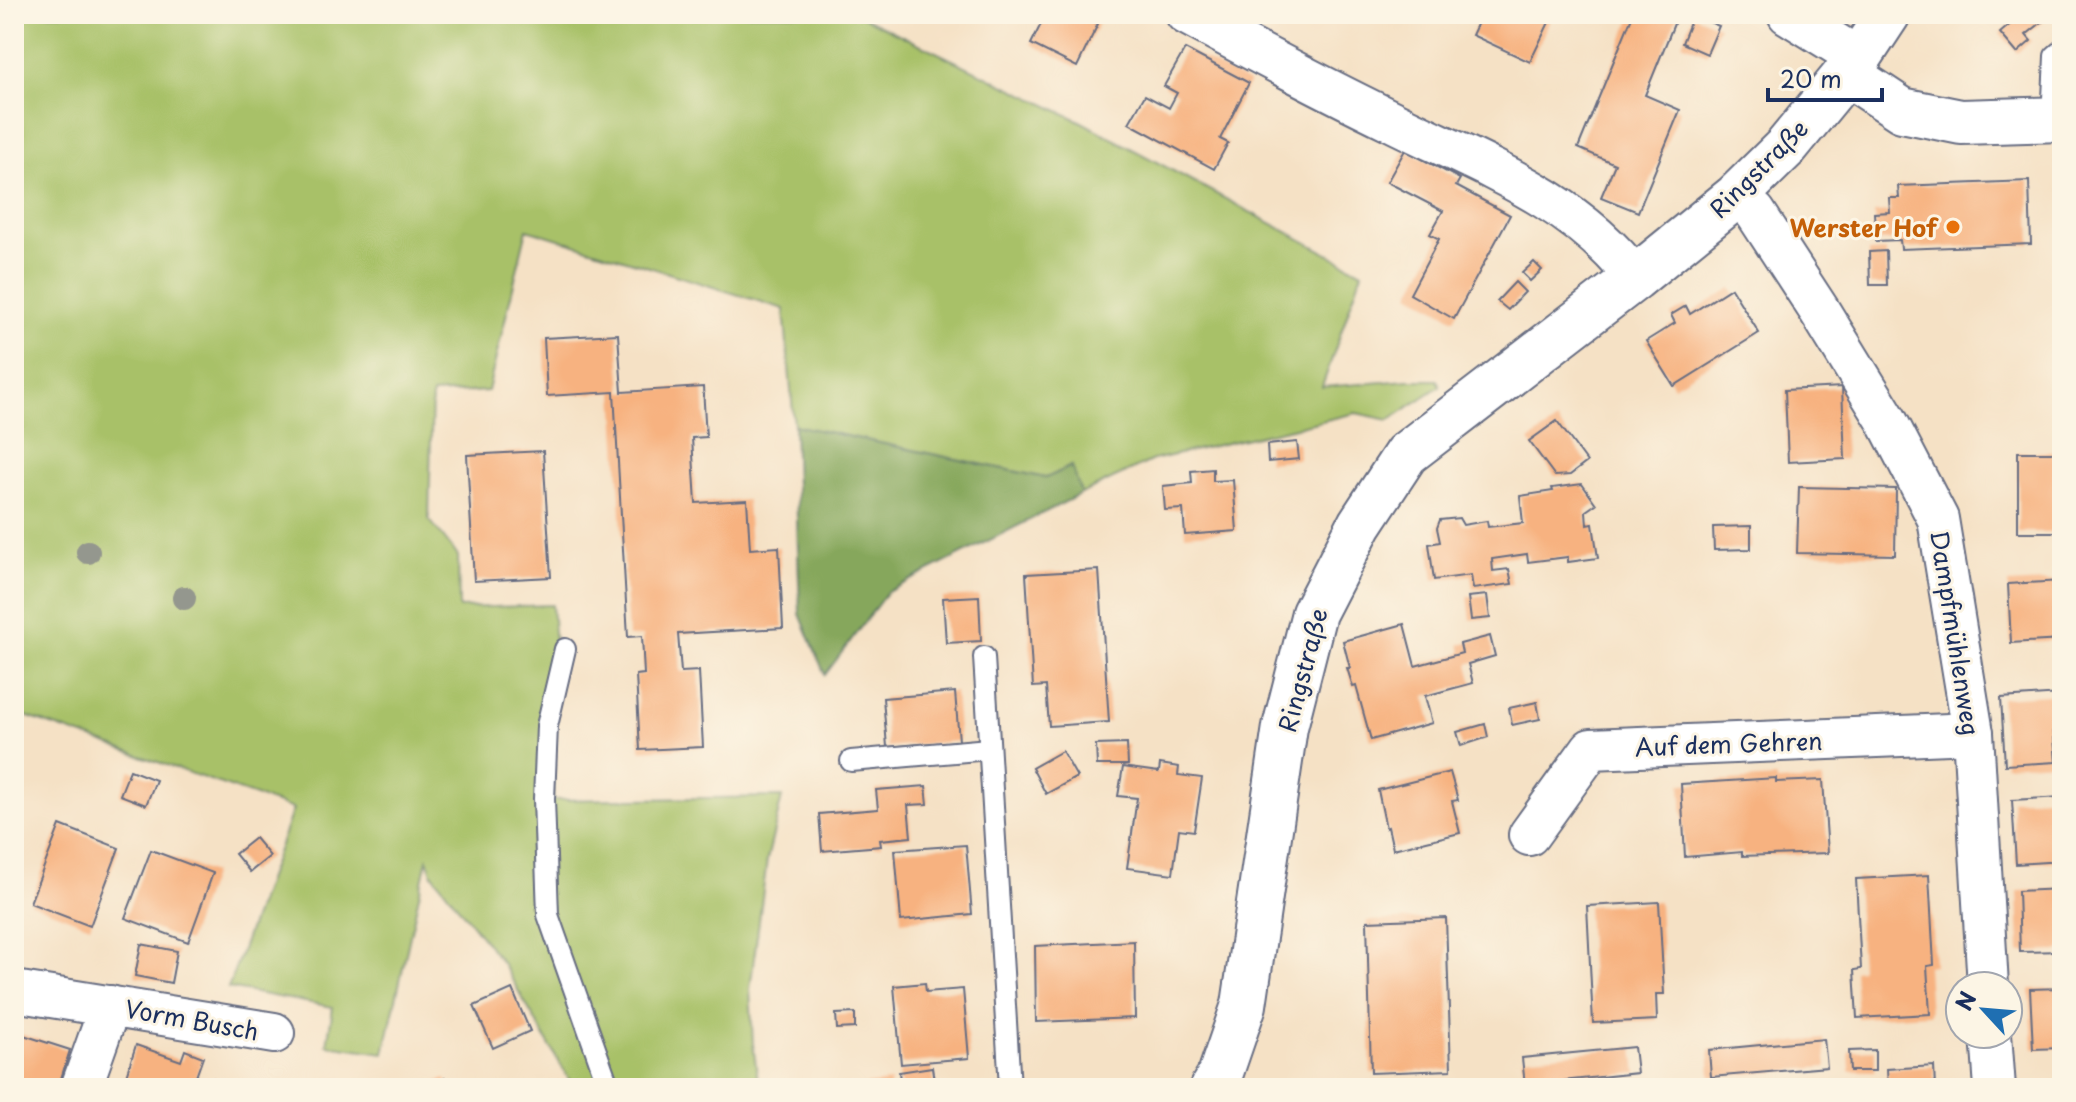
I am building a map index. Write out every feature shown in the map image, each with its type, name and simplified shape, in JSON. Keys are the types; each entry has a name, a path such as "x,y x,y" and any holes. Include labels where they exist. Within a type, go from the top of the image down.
{"street":[{"path":"1186,14 1307,79 1537,192 1579,220 1622,261 1635,278"},
{"path":"1788,14 1902,110 1961,122 2057,120"},
{"name":"Ringstraße","path":"1222,1084 1244,1005 1288,713 1314,613 1360,524 1406,454 1736,196 1786,147 1852,66 1888,14"},
{"name":"Dampfmühlenweg","path":"1736,196 1755,212 1819,310 1886,419 1938,519 1973,733 1987,970"},
{"name":"Auf dem Gehren","path":"1529,835 1591,749 1973,733"},
{"name":"Vorm Busch","path":"14,991 274,1033"},
{"name":"Vorm Busch","path":"81,1088 110,1006"},
{"path":"1992,1050 1995,1088"}],"lane":[{"path":"2057,120 2055,56 2062,50"},
{"path":"565,649 547,726 544,799 548,915 609,1088"},
{"path":"984,657 1010,1088"},
{"path":"851,761 989,749"}],"green space":[{"path":"14,14 857,14 1080,121 1362,272 1322,387 1408,380 1437,380 1440,386 1389,420 1356,413 1153,460 1081,494 1071,466 1047,478 794,425 784,309 527,229 488,391 432,394 429,519 458,556 459,608 552,605 555,647 553,800 782,797 767,860 750,989 759,1088 574,1088 503,964 432,873 427,859 384,1053 327,1045 333,1007 228,988 293,809 14,712"},
{"path":"794,425 1046,478 1072,466 1081,494 887,592 825,675 800,614"}],"building":[{"path":"1046,14 1078,14 1098,24 1077,67 1031,44"},
{"path":"1482,14 1553,14 1530,62 1472,35"},
{"path":"1633,14 1678,14 1645,95 1680,110 1638,212 1601,197 1615,164 1578,148"},
{"path":"2009,14 2052,14 2026,35 2031,41 2017,53 2000,33 2014,21"},
{"path":"1693,15 1719,26 1707,54 1682,43"},
{"path":"1185,49 1249,83 1220,139 1228,143 1214,169 1129,123 1145,95 1169,108 1177,93 1164,86"},
{"path":"1405,150 1460,179 1456,186 1510,215 1454,319 1410,294 1439,239 1430,234 1443,211 1387,182"},
{"name":"Werster Hof","path":"2029,181 2031,244 1901,249 1900,240 1876,241 1874,213 1890,212 1889,198 1899,198 1898,186"},
{"path":"1886,251 1887,285 1870,285 1869,252"},
{"path":"1534,262 1542,270 1530,281 1522,273"},
{"path":"1515,282 1525,292 1508,310 1497,301"},
{"path":"1731,288 1759,333 1674,386 1646,341 1675,323 1671,315 1686,306 1690,314"},
{"path":"618,334 622,392 703,387 706,437 692,438 696,503 747,500 750,549 779,547 783,628 678,634 681,672 699,671 703,747 640,750 636,675 644,674 642,636 628,637 614,392 547,396 544,338"},
{"path":"1842,387 1845,459 1788,462 1785,390"},
{"path":"1557,421 1587,462 1570,475 1555,476 1529,441"},
{"path":"1297,442 1299,459 1268,462 1267,445"},
{"path":"543,451 551,577 474,581 467,455"},
{"path":"2018,452 2062,452 2062,532 2018,532"},
{"path":"1213,469 1213,481 1233,480 1237,531 1185,535 1183,509 1165,510 1163,486 1192,483 1191,471"},
{"path":"1582,484 1596,504 1586,511 1587,525 1593,524 1598,558 1568,562 1568,557 1528,562 1527,554 1492,559 1493,571 1509,569 1512,584 1473,589 1471,575 1434,580 1429,544 1440,542 1437,528 1440,520 1459,518 1463,525 1487,521 1488,527 1523,523 1520,496"},
{"path":"1799,487 1896,489 1895,555 1797,553"},
{"path":"1751,526 1751,549 1714,550 1713,527"},
{"path":"1099,570 1109,722 1049,726 1046,686 1033,687 1026,574"},
{"path":"2062,581 2062,640 2011,643 2008,584"},
{"path":"1487,595 1490,618 1471,620 1468,597"},
{"path":"979,596 981,641 946,643 943,598"},
{"path":"1404,624 1415,666 1462,653 1460,644 1490,636 1495,656 1468,664 1473,683 1425,696 1432,723 1371,740 1356,686 1353,687 1347,668 1350,668 1343,641"},
{"path":"955,692 959,741 887,747 883,698"},
{"path":"2062,694 2062,723 2053,724 2056,762 2005,765 2001,698"},
{"path":"1537,702 1540,719 1512,725 1509,708"},
{"path":"1485,724 1488,737 1461,746 1457,732"},
{"path":"1127,744 1128,765 1097,765 1096,745"},
{"path":"1062,751 1077,777 1046,794 1032,768"},
{"path":"1160,764 1179,767 1178,775 1202,778 1194,831 1179,829 1173,874 1127,868 1137,798 1118,796 1123,767 1159,772"},
{"path":"130,770 156,780 146,805 120,795"},
{"path":"1450,772 1458,800 1452,801 1460,833 1393,849 1378,790"},
{"path":"1776,778 1776,782 1823,780 1828,853 1742,856 1742,852 1685,857 1681,784"},
{"path":"926,786 928,804 908,805 911,837 880,840 881,846 822,851 819,814 878,809 876,790"},
{"path":"2062,797 2062,861 2016,864 2012,800"},
{"path":"60,825 119,848 90,926 30,903"},
{"path":"255,838 270,856 250,872 235,854"},
{"path":"966,845 972,914 901,921 895,850"},
{"path":"151,850 213,873 188,942 125,918"},
{"path":"1929,875 1934,965 1927,966 1930,1014 1857,1018 1854,970 1861,969 1856,879"},
{"path":"2062,889 2062,951 2020,952 2018,891"},
{"path":"1659,902 1664,994 1656,994 1657,1020 1593,1023 1587,906"},
{"path":"1446,918 1451,1070 1371,1073 1367,921"},
{"path":"1134,941 1135,1018 1036,1022 1035,946"},
{"path":"141,944 177,951 171,983 135,976"},
{"path":"925,983 926,992 963,989 969,1058 901,1064 894,986"},
{"path":"2062,988 2062,1048 2033,1049 2030,989"},
{"path":"512,989 530,1031 493,1048 474,1006"},
{"path":"855,1013 855,1028 837,1029 836,1014"},
{"path":"14,1032 70,1050 58,1088 14,1088"},
{"path":"1824,1039 1827,1067 1711,1077 1709,1050"},
{"path":"136,1045 181,1061 185,1050 203,1057 192,1088 122,1088"},
{"path":"1634,1047 1637,1073 1525,1085 1522,1058"},
{"path":"1875,1050 1875,1071 1850,1071 1849,1051"},
{"path":"1934,1066 1935,1088 1888,1088 1887,1069"},
{"path":"932,1067 935,1088 901,1088 899,1072"},
{"path":"214,1078 240,1088 210,1088"},
{"path":"445,1078 450,1088 430,1086"},
{"path":"890,1082 890,1088 858,1088 858,1086"}],"place":[{"name":"Werster Hof","path":"1953,227"}]}
